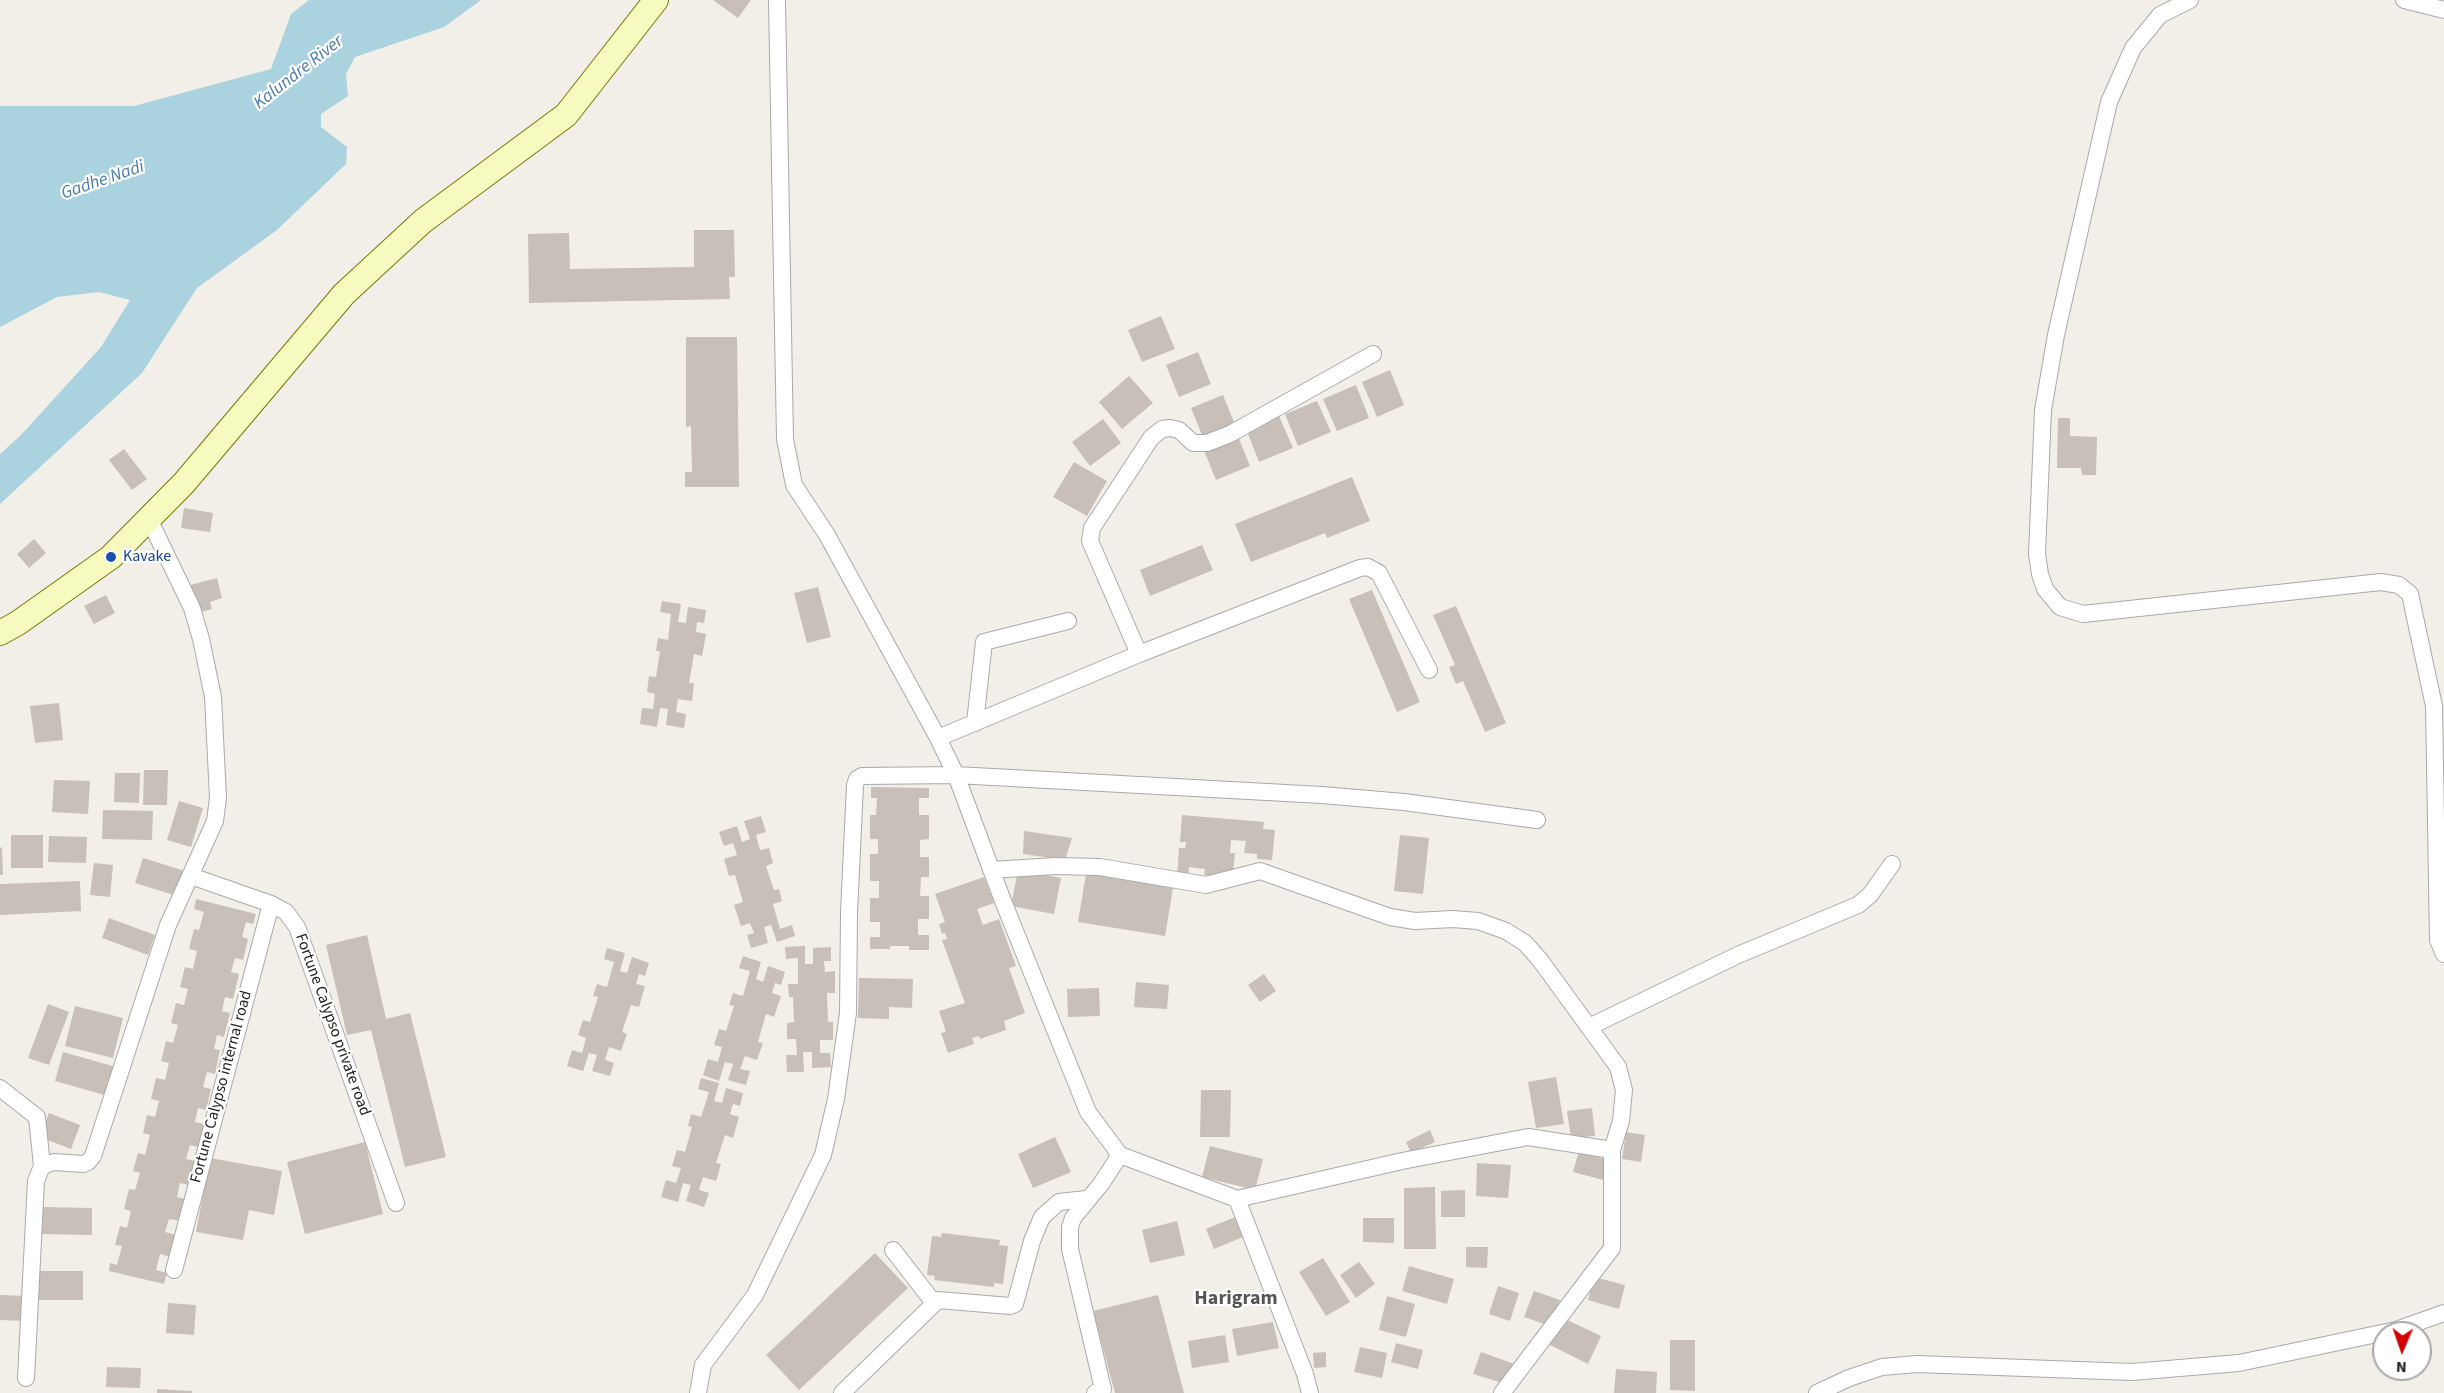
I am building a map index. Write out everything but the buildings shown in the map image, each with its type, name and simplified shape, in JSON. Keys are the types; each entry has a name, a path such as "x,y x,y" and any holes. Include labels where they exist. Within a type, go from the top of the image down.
{"main road":[{"path":"0,633 18,623 111,557 184,483 344,294 423,221 566,115 656,0"}],"street":[{"path":"777,0 785,439 794,485 827,535 938,738 956,776 1088,1112 1120,1155 1237,1199 1402,1161 1528,1137 1612,1150"},
{"path":"2190,0 2160,15 2133,48 2109,102 2058,323 2043,410 2037,554 2040,574 2045,589 2060,607 2082,614 2381,582 2399,585 2410,594 2434,706 2438,940 2444,954"},
{"path":"2404,0 2444,10"},
{"path":"1139,654 1090,541 1092,528 1151,438 1162,429 1170,428 1179,430 1193,443 1199,445 1207,443 1230,434 1373,354"},
{"path":"42,1166 54,1162 83,1164 93,1156 168,925 215,821 218,798 213,697 201,639 192,608 149,519"},
{"path":"938,738 1139,654 1360,568 1368,567 1379,573 1429,670"},
{"path":"975,723 984,642 1068,621"},
{"path":"698,1393 703,1365 755,1295 823,1155 836,1099 848,1013 849,913 857,778 862,776 956,776 1322,795 1404,802 1537,820"},
{"path":"1589,1027 1738,955 1858,905 1870,895 1892,864"},
{"path":"991,870 1055,866 1100,867 1206,885 1260,871 1390,917 1415,921 1478,921 1506,931 1525,943 1540,960 1618,1067 1623,1078 1624,1090 1621,1121 1612,1150 1612,1248 1502,1393"},
{"name":"Fortune Calypso private road","path":"191,876 271,904 286,912 297,927 396,1203"},
{"name":"Fortune Calypso internal road","path":"174,1270 271,904"},
{"path":"0,1088 37,1117 42,1166 36,1180 26,1378"},
{"path":"1101,1392 1070,1249 1073,1218 1086,1199 1101,1184 1120,1155"},
{"path":"842,1393 934,1303 944,1299 1011,1306 1016,1304 1032,1241 1042,1217 1059,1202 1086,1199"},
{"path":"1237,1199 1305,1374 1310,1393"},
{"path":"893,1250 934,1303"},
{"path":"1817,1393 1849,1378 1882,1367 1917,1364 2132,1372 2239,1363 2396,1330 2444,1313"}],"water":[{"path":"309,0 481,0 444,27 355,57 346,74 348,96 321,114 321,127 347,147 346,164 277,230 197,288 142,373 0,504 0,454 21,435 101,347 130,300 99,292 57,297 0,327 0,106 134,106 271,69 291,14"}],"place":[{"name":"Kavake","path":"111,557"}],"district":[{"name":"Harigram","path":"1236,1300"}],"water label":[{"name":"Kalundre River","path":"299,73"},
{"name":"Gadhe Nadi","path":"103,181"}]}
